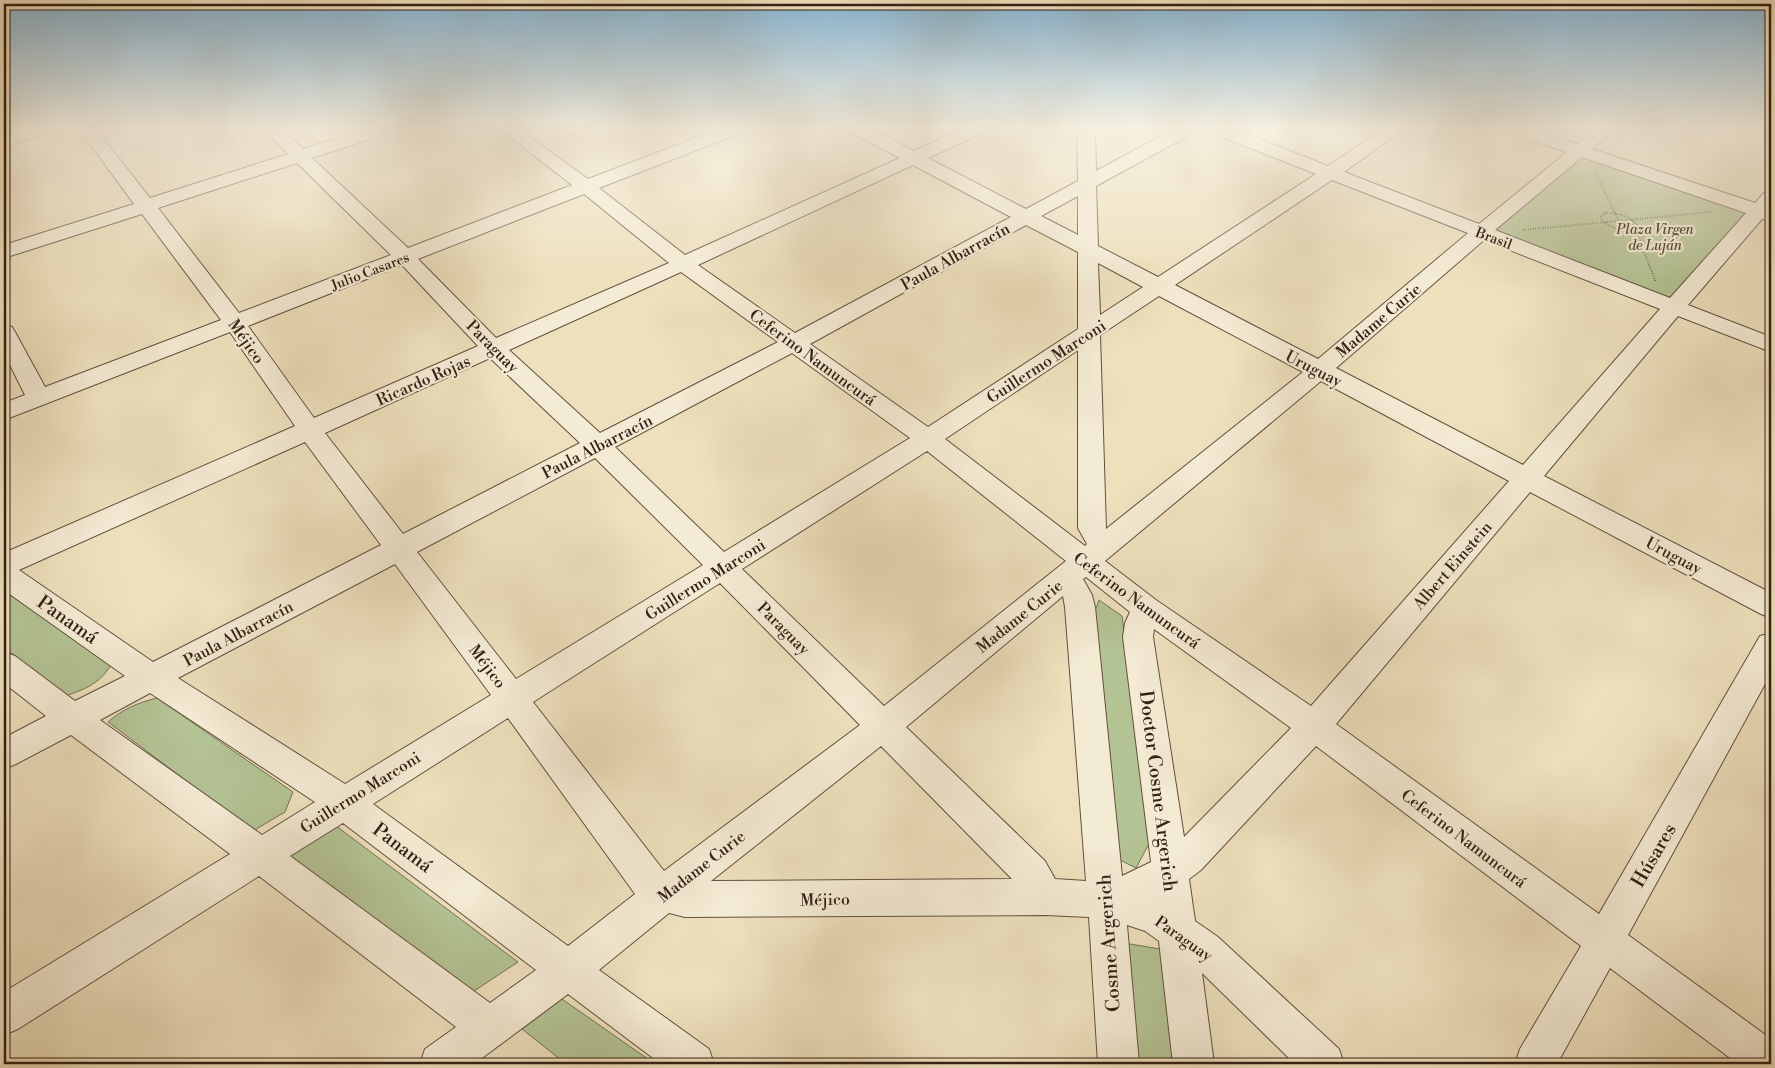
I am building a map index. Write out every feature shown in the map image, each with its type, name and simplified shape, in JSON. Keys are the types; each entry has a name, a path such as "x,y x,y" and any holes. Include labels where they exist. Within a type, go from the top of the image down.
{"street":[{"name":"Méjico","path":"125,179 235,323 310,430 512,698 646,882 664,894 685,899 703,900 1045,897"},
{"path":"4,252 230,179"},
{"name":"Paraguay","path":"325,179 405,257 494,349 598,446 1018,860 1032,874 1045,897 1106,900 1155,916 1205,950 1324,1064"},
{"name":"Ceferino Namuncurá","path":"575,179 683,264 928,439 1085,563 1314,726 1603,942 1771,1064"},
{"name":"Julio Casares","path":"4,412 607,179"},
{"name":"Ricardo Rojas","path":"4,564 494,349 871,179"},
{"name":"Uruguay","path":"954,179 1771,606"},
{"path":"1085,563 1092,528 1089,250 1086,179"},
{"name":"Paula Albarracín","path":"4,754 794,343 1092,179"},
{"name":"Guillermo Marconi","path":"4,1014 928,439 1325,179"},
{"name":"Brasil","path":"1346,179 1486,228 1674,307 1771,345"},
{"name":"Madame Curie","path":"440,1064 567,971 883,726 1319,371 1546,179"},
{"path":"1671,179 1760,206"},
{"name":"Albert Einstein","path":"1106,900 1148,885 1170,873 1188,858 1314,726 1760,206"},
{"path":"4,332 39,398"},
{"name":"Cosme Argerich","path":"1085,563 1077,595 1080,607 1106,900 1118,1064"},
{"name":"Panamá","path":"4,574 152,678 343,802 694,1064"},
{"name":"Doctor Cosme Argerich","path":"1146,608 1140,622 1138,637 1170,873 1193,1064"},
{"name":"Húsares","path":"1535,1064 1771,645"},
{"path":"4,665 72,718 260,855 489,1027"}],"path":[{"path":"1598,179 1619,221 1634,229 1658,287 1674,307"},
{"path":"1486,228 1511,231 1760,206"},
{"path":"1615,213 1633,220 1638,226 1634,229 1620,230 1600,218 1602,214 1615,213"}],"green space":[{"name":"Plaza Virgen de Luján","path":"1547,179 1664,179 1760,211 1674,307 1481,232"},
{"path":"4,591 112,663 108,670 92,684 80,691 65,696 4,647"},
{"path":"1099,600 1122,616 1150,842 1136,868 1114,857 1090,625"},
{"path":"157,698 293,792 285,812 253,831 108,722 119,713 131,707"},
{"path":"332,823 518,962 471,993 289,855"},
{"path":"1124,943 1166,950 1181,1064 1134,1064"},
{"path":"562,999 655,1064 566,1064 522,1029"}]}
